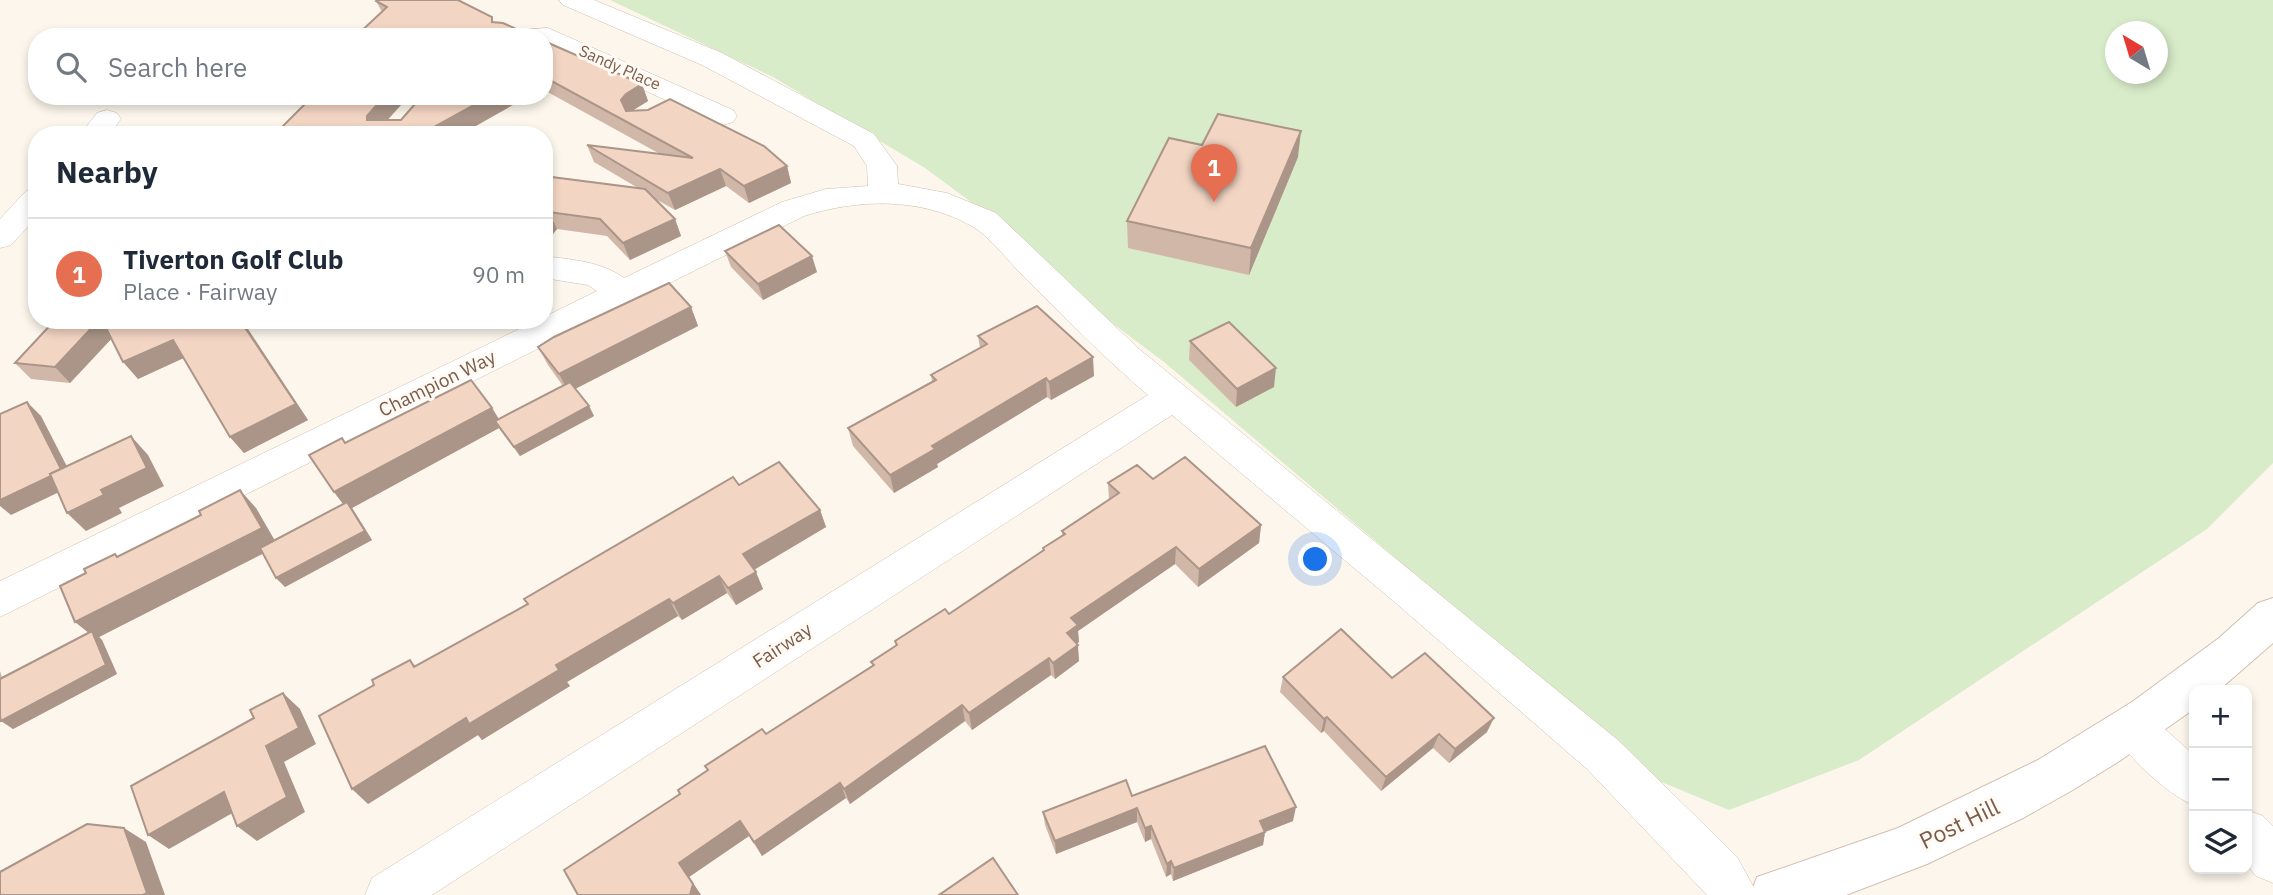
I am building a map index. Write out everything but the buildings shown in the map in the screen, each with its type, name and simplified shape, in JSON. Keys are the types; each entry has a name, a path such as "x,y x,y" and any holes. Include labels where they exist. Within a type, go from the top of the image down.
{"street":[{"path":"572,0 712,60 864,140 882,166 883,194"},
{"name":"Sandy Place","path":"553,38 723,116"},
{"path":"653,113 684,96"},
{"name":"Champion Way","path":"553,326 793,209 826,199 883,194 923,195 963,208 985,220 1127,358 1603,755 1720,873 1734,895"},
{"path":"0,238 28,208"},
{"path":"553,268 597,275 621,292"},
{"name":"Champion Way","path":"0,600 546,329"},
{"name":"Fairway","path":"389,895 1174,396"},
{"name":"Post Hill","path":"1775,895 1910,847 2024,792 2133,728 2199,679 2273,617"},
{"path":"2133,728 2189,779"},
{"path":"2252,837 2273,860"}],"green space":[{"path":"610,0 2273,0 2273,463 2207,529 1859,760 1729,810 1659,781 1164,362 1051,277 1006,228 925,168 773,77"}],"place":[{"name":"Tiverton Golf Club","path":"1214,202"}]}
